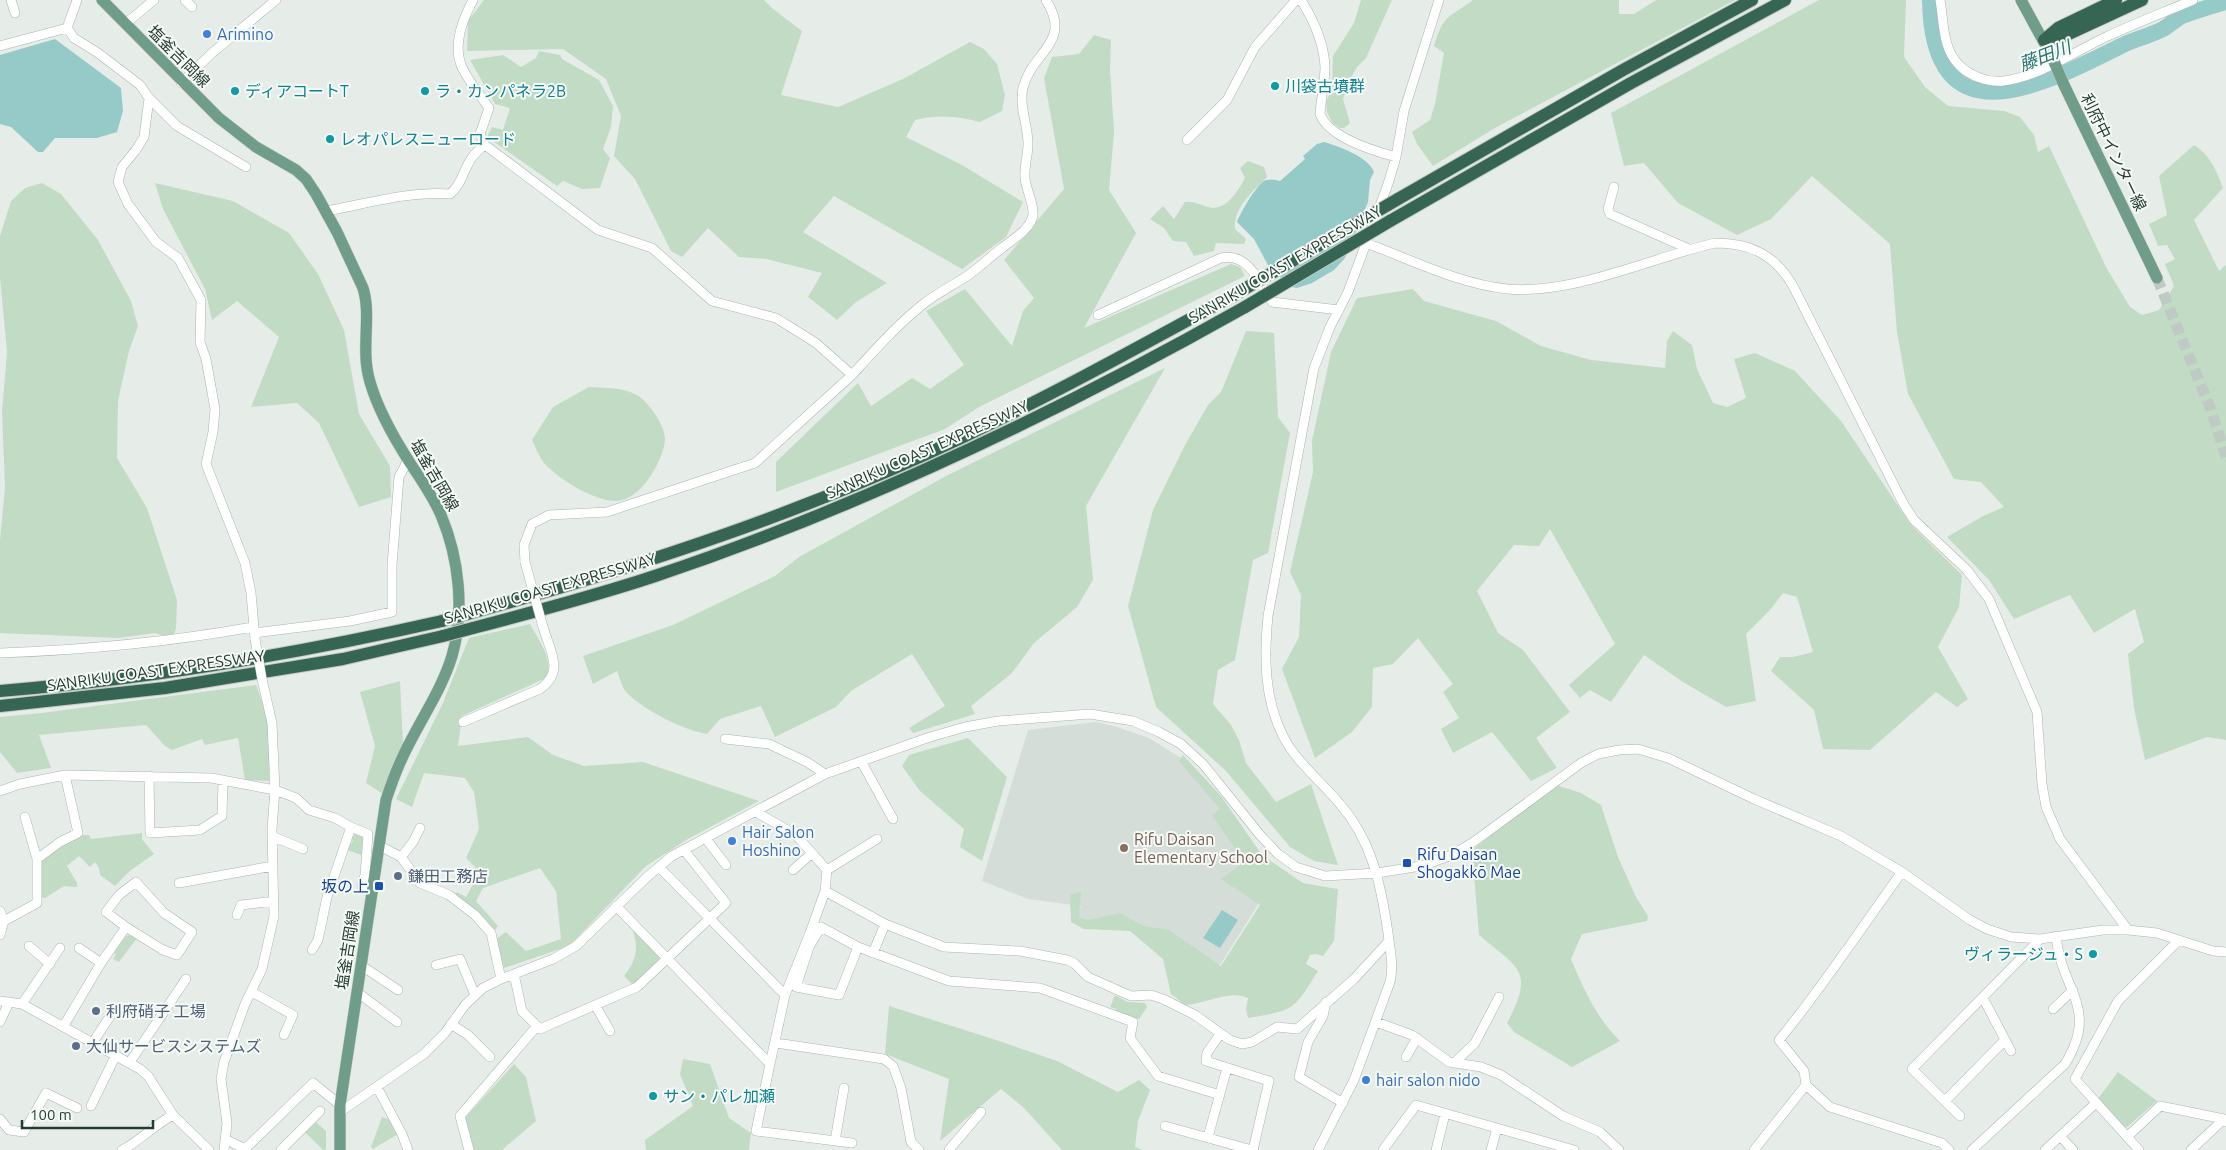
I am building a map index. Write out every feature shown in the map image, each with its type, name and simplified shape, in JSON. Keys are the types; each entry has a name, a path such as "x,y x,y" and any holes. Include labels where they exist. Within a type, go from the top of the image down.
{"highway":[{"name":"SANRIKU COAST EXPRESSWAY","path":"0,691 164,674 338,644 442,621 650,561 747,527 849,487 962,438 1084,376 1236,294 1623,70 1752,0"},
{"name":"SANRIKU COAST EXPRESSWAY","path":"0,708 165,688 343,659 443,636 548,608 655,576 853,501 970,450 1173,348 1631,83 1785,0"},
{"path":"2044,40 2058,28 2116,0"},
{"path":"2044,40 2062,37 2142,0"},
{"path":"0,687 62,686"}],"main road":[{"name":"塩釜吉岡線","path":"102,0 181,83 240,136 256,148 296,170 316,194 359,278 366,296 364,357 369,381 377,402 440,514 451,543 459,592 458,621 452,655 442,683 399,764 386,800 340,1108 340,1150"},
{"name":"利府中インター線","path":"2021,0 2044,40 2157,278"}],"street":[{"path":"11,0 15,13"},
{"path":"67,28 77,0"},
{"path":"125,24 154,0"},
{"path":"185,0 192,7"},
{"path":"181,83 212,52 276,0"},
{"path":"473,0 464,17 458,45 461,65 489,108 480,134 485,145 598,230 652,248 712,301 776,318 816,343 852,375"},
{"path":"463,722 540,689 548,684 555,671 525,562 524,545 532,524 549,515 608,512 755,463 852,375 883,341 920,306 970,274 1013,240 1031,221 1033,209 1025,180 1024,167 1028,143 1022,91 1029,75 1053,39 1056,25 1046,0"},
{"path":"1188,140 1227,100 1256,47 1296,0"},
{"path":"1301,0 1313,24 1324,56 1320,114 1322,119 1338,134 1396,157"},
{"path":"1318,1150 1354,1080 1393,970 1382,889 1373,859 1354,821 1287,744 1271,702 1265,672 1264,649 1268,616 1311,384 1319,352 1339,310 1366,243 1396,157 1404,111 1439,0"},
{"path":"1940,0 1946,45 1958,64 1978,77 1991,81 2004,81 2032,73 2108,36 2193,0"},
{"path":"0,46 67,28"},
{"path":"67,28 74,38 98,52 140,86 149,98 177,126 246,167"},
{"path":"149,98 144,137 122,167 118,182 128,204 156,242 178,258 201,300 200,342 206,359 215,409 214,432 206,464 245,563 251,593 254,633 272,723 275,790 272,836 274,901 272,925 262,969 245,1004 224,1062 221,1079 226,1116 224,1150"},
{"path":"326,211 400,197 435,193 450,194 456,189 473,153 485,145"},
{"path":"1614,187 1608,209 1610,214 1689,249"},
{"path":"1366,243 1449,274 1485,285 1532,290 1582,281 1714,243 1730,243 1748,247 1776,262 1785,272 1825,347 1903,503 1914,520 1967,570 1989,599 2037,712 2042,784 2052,822 2060,839 2128,930"},
{"path":"1098,315 1221,258 1230,256 1246,263 1272,302 1339,310"},
{"path":"0,653 65,651 254,633 350,621 392,612 392,565 399,478 408,460"},
{"path":"225,1139 245,1148 313,1083 340,1108 376,1088 424,1054 475,995 501,978 567,953 659,867 684,850 825,774 930,737 998,721 1090,714 1112,716 1133,721 1159,732 1181,744 1203,764 1260,835 1278,854 1291,864 1311,873 1325,876 1377,873 1421,866 1452,855 1475,841 1581,763 1598,754 1638,749 1668,758 1754,799 1841,836 1902,872 1970,920 1987,929 2011,937 2040,939 2103,930 2128,930 2157,933 2213,951 2226,952"},
{"path":"725,739 768,744 807,762 825,774"},
{"path":"861,761 893,820"},
{"path":"37,859 60,842 78,833 65,775"},
{"path":"0,791 65,775 211,778 275,790 296,798 309,810 334,818 368,834 365,875 362,886 373,892"},
{"path":"149,776 150,833 200,830 222,816 223,780"},
{"path":"756,812 796,835 827,870 825,891 785,995 756,1131 852,1143"},
{"path":"4,921 37,903 37,859 25,816"},
{"path":"312,950 318,940 326,896 351,827"},
{"path":"401,857 413,842 420,828"},
{"path":"272,836 303,849"},
{"path":"706,839 726,866"},
{"path":"827,870 877,839"},
{"path":"378,845 401,857 416,880 449,895 462,904 491,933 501,978"},
{"path":"514,974 522,1011 540,1029 636,987 708,917 726,903 684,850"},
{"path":"793,870 812,854"},
{"path":"179,883 273,866"},
{"path":"659,867 785,995"},
{"path":"1902,872 1824,980 1807,1007 1779,1040 1804,1071 1806,1086 1830,1107 1942,1143 1949,1150"},
{"path":"136,882 164,913 192,932 177,955 164,950 126,927 106,912 119,895 136,882"},
{"path":"825,891 885,924 944,947 1020,951 1067,960 1074,963 1088,977 1132,996 1151,995 1163,999 1195,1015 1220,1034 1242,1044 1252,1042 1277,1027 1297,1029 1354,979 1389,941"},
{"path":"237,915 241,905 274,901"},
{"path":"616,906 770,1064"},
{"path":"0,911 4,921 0,935"},
{"path":"873,953 885,924"},
{"path":"63,1027 101,963 126,927"},
{"path":"858,946 840,995 796,987 809,948 821,927 873,953 950,982 1040,988 1133,1022 1130,1038 1158,1076 1220,1095"},
{"path":"1972,1150 2065,1064 2074,1048 2080,1029 2080,1011 2073,990 2062,968 2056,936"},
{"path":"1960,1116 1912,1069 2040,939"},
{"path":"2139,1150 2075,1080 2118,1001 2178,941"},
{"path":"29,946 50,964"},
{"path":"22,1004 60,948"},
{"path":"79,948 101,963"},
{"path":"436,965 462,954 475,995"},
{"path":"362,966 398,990"},
{"path":"130,1062 186,979"},
{"path":"2053,1009 2073,990"},
{"path":"252,992 293,1015 284,1035"},
{"path":"357,992 396,1022"},
{"path":"1454,1063 1475,1043 1499,997"},
{"path":"1983,998 2011,1051"},
{"path":"0,1022 2,1000 22,1004 130,1062 148,1076 173,1115 210,1150"},
{"path":"1326,1002 1323,1016 1308,1042 1299,1078 1343,1103"},
{"path":"595,1005 610,1031"},
{"path":"93,1042 111,1015"},
{"path":"1376,1022 1417,1038 1449,1062 1481,1067 1501,1075 1563,1116 1600,1132 1619,1150"},
{"path":"451,1024 468,1035 490,1058"},
{"path":"469,1150 460,1116 537,1026"},
{"path":"1165,1126 1208,1138 1227,1146 1253,1150 1270,1080 1206,1061 1207,1053 1220,1034"},
{"path":"1406,1058 1417,1038"},
{"path":"1945,1101 2005,1040"},
{"path":"776,1043 884,1059 892,1066 901,1088 911,1142 919,1150"},
{"path":"91,1106 116,1054"},
{"path":"1208,1138 1227,1068"},
{"path":"1754,1150 1806,1086"},
{"path":"376,1088 402,1134 408,1150"},
{"path":"835,1141 844,1088"},
{"path":"0,1119 9,1130 24,1132 46,1093 77,1108"},
{"path":"2045,1150 2096,1103"},
{"path":"1383,1150 1416,1106 1497,1128 1546,1146 1574,1150"},
{"path":"2127,1137 2160,1106 2225,1121"},
{"path":"282,1150 320,1110"},
{"path":"949,1150 981,1112"},
{"path":"1436,1150 1445,1114"},
{"path":"122,1150 173,1115"},
{"path":"2191,1150 2225,1121"},
{"path":"1491,1150 1497,1128"},
{"path":"2060,1136 2073,1150"}],"shaded area":[{"name":"Rifu Daisan Elementary School","path":"1096,722 1149,738 1184,760 1261,855 1279,871 1220,965 1168,932 1076,920 1081,906 1028,899 982,881 1028,730"}],"green space":[{"path":"484,0 764,0 802,31 781,95 838,107 903,79 970,42 984,49 997,64 1005,95 1002,111 980,122 948,116 915,120 906,137 962,165 1023,202 1006,237 962,269 834,196 803,232 887,283 856,302 837,320 808,297 822,273 766,259 739,257 708,228 682,257 671,251 635,179 614,156 621,116 606,79 563,49 467,51 468,21"},
{"path":"1361,0 1392,0 1366,58 1357,67 1348,83 1343,99 1350,123 1344,128 1340,128 1332,122 1327,112 1326,102 1332,89 1333,56 1354,23"},
{"path":"1473,0 1619,0 1619,14 1634,14 1656,0 1735,0 1495,128 1433,166 1417,144 1412,132 1430,120 1435,104 1444,53 1434,46 1441,28 1448,18"},
{"path":"1819,0 1906,0 1904,57 1925,87 1948,106 2004,111 2020,117 2034,135 2038,152 2049,146 2106,267 2130,307 2142,315 2159,310 2174,286 2165,264 2175,259 2167,245 2158,246 2149,224 2167,215 2159,176 2194,145 2205,154 2212,164 2223,188 2194,220 2219,271 2226,265 2226,740 2207,737 2145,760 2134,708 2128,654 2144,642 2135,609 2094,633 2070,595 2014,619 1989,580 1947,537 1983,516 2004,507 1981,482 1954,479 1908,394 1897,332 1890,244 1812,176 1771,219 1737,235 1678,203 1644,163 1624,166 1611,113"},
{"path":"1094,35 1111,40 1110,68 1114,133 1109,190 1136,233 1084,328 1231,264 1240,267 1245,276 979,407 945,429 776,492 776,462 858,383 871,406 912,378 930,389 964,365 926,311 965,289 1012,346 1023,311 1034,298 1004,260 1064,189 1044,78 1052,57 1079,54"},
{"path":"539,51 560,55 562,59 599,80 613,106 611,127 603,149 610,158 600,188 582,189 563,181 557,186 487,137 492,127 503,130 510,108 495,104 470,60 503,55 521,67 536,58"},
{"path":"1248,161 1264,167 1267,177 1245,200 1237,214 1235,229 1246,239 1244,244 1216,243 1214,251 1194,256 1186,242 1173,241 1164,228 1150,219 1163,206 1174,219 1185,202 1214,208 1226,203 1235,194 1245,178 1240,168"},
{"path":"42,183 61,194 98,240 131,301 138,326 129,351 118,401 117,458 147,508 177,600 176,628 173,639 155,633 118,638 0,633 0,540 5,487 2,412 7,352 0,277 0,236 11,201 25,188"},
{"path":"155,183 233,201 289,233 318,274 344,330 359,414 390,466 391,497 359,507 319,423 297,403 251,407 279,337 237,301 212,320 205,289 163,209"},
{"path":"1413,289 1424,301 1496,321 1541,346 1591,360 1665,368 1667,341 1673,331 1692,345 1697,369 1713,403 1727,407 1746,398 1734,359 1755,353 1795,371 1841,421 1911,525 1962,575 1959,607 1938,647 1968,699 1957,707 1936,692 1870,750 1823,749 1814,710 1771,671 1780,657 1793,657 1813,652 1797,597 1783,593 1770,610 1746,634 1756,701 1726,707 1683,682 1644,655 1611,702 1590,690 1580,698 1569,685 1615,644 1550,529 1539,546 1514,545 1477,591 1498,633 1523,650 1570,712 1536,738 1557,768 1531,781 1492,732 1453,753 1441,729 1459,718 1443,692 1453,684 1418,638 1393,664 1373,668 1372,707 1352,732 1315,758 1282,669 1299,637 1301,595 1290,572 1313,472 1312,441 1331,352 1357,298"},
{"path":"1246,331 1274,333 1278,417 1290,433 1268,553 1253,560 1235,660 1218,670 1213,704 1231,725 1239,740 1246,763 1276,802 1311,784 1338,865 1314,861 1290,847 1226,771 1156,707 1128,606 1153,510 1185,445 1208,405 1221,392"},
{"path":"1165,368 1086,506 1093,580 1077,607 1034,643 1012,673 971,706 975,714 913,733 909,728 945,706 912,654 851,691 836,707 775,737 761,706 720,719 707,734 676,724 643,706 625,691 617,671 593,684 583,656 673,625 775,576 799,557 948,475"},
{"path":"589,387 628,391 640,397 656,416 664,434 664,448 656,468 650,478 634,494 626,499 617,501 599,498 570,484 553,472 545,463 532,440 553,407"},
{"path":"530,624 547,657 548,671 546,678 462,716 458,746 528,737 553,755 584,766 643,762 759,801 688,839 646,866 569,946 504,968 496,939 506,932 526,951 561,939 556,891 540,868 483,888 476,901 498,926 493,932 455,895 457,892 466,897 480,872 466,858 479,829 474,792 465,778 424,773 412,807 396,799 442,705 469,638"},
{"path":"400,681 403,745 394,761 383,794 366,783 375,746 360,692"},
{"path":"256,685 269,721 269,781 245,780 238,738 205,745 202,739 172,750 165,746 146,725 39,735 51,768 17,773 0,752 0,717"},
{"path":"968,738 1007,777 982,861 960,847 964,829 920,791 902,766 909,755"},
{"path":"1183,755 1221,796 1262,855 1303,883 1338,889 1334,941 1323,956 1310,955 1306,964 1318,971 1297,1001 1284,1010 1248,1018 1246,1009 1248,998 1233,995 1185,1005 1171,994 1163,959 1130,931 1084,929 1071,922 1070,895 1081,892 1079,918 1089,920 1120,913 1143,926 1169,930 1221,966 1260,905 1221,879 1244,862 1212,815 1220,809 1179,761"},
{"path":"1556,785 1581,793 1601,805 1618,857 1636,897 1648,916 1647,921 1582,934 1571,959 1597,1013 1620,1041 1572,1067 1514,1032 1507,1023 1520,992 1521,981 1519,972 1513,964 1479,935 1472,850"},
{"path":"142,833 142,839 154,854 131,870 115,886 100,875 99,868 95,862 90,867 79,856 67,866 77,883 77,887 64,886 45,898 41,897 40,861 69,840 89,835 91,839"},
{"path":"356,833 361,834 364,839 362,855 347,850 353,840 350,839"},
{"path":"632,928 660,958 633,985 624,976 632,964 636,953 636,942"},
{"path":"132,935 137,938 119,962 113,959 116,954 114,953 126,936"},
{"path":"1115,995 1128,1002 1145,1003 1147,1007 1139,1019 1116,1012 1116,1009 1110,1007"},
{"path":"889,1006 1057,1061 1118,1092 1139,1080 1150,1090 1138,1121 1135,1147 1143,1150 1062,1150 1024,1108 1001,1089 940,1141 949,1079 885,1054"},
{"path":"683,1059 710,1064 729,1118 751,1133 749,1150 646,1150 645,1140 693,1106 680,1074"},
{"path":"514,1064 526,1077 536,1121 502,1150 474,1150 465,1118"},
{"path":"2118,1072 2157,1101 2127,1127 2121,1126 2097,1100"},
{"path":"382,1117 390,1120 398,1134 373,1149 371,1147"},
{"path":"316,1122 326,1131 326,1150 323,1150 305,1132"}],"water":[{"path":"55,39 121,88 123,111 117,132 97,138 55,138 43,152 38,152 11,127 0,124 0,55"},
{"path":"1324,142 1360,157 1371,167 1374,172 1370,180 1368,202 1345,258 1334,270 1312,283 1297,288 1291,287 1269,267 1254,239 1237,222 1241,212 1264,181 1280,181 1305,159 1303,156 1317,144"},
{"path":"1222,910 1238,920 1220,948 1203,938"}],"waterway":[{"name":"藤田川","path":"1930,0 1936,45 1949,73 1970,88 1996,92 2026,87 2058,76 2158,31 2182,16 2226,2"}],"tunnel":[{"path":"2157,278 2211,410 2226,457"}],"place":[{"name":"Arimino","path":"207,34"},
{"name":"川袋古墳群","path":"1275,86"},
{"name":"ディアコートT","path":"235,91"},
{"name":"ラ・カンパネラ2B","path":"425,91"},
{"name":"レオパレスニューロード","path":"330,139"},
{"name":"Hair Salon Hoshino","path":"732,841"},
{"name":"Rifu Daisan Elementary School","path":"1124,848"},
{"name":"Rifu Daisan Shogakkō Mae","path":"1407,863"},
{"name":"鎌田工務店","path":"398,876"},
{"name":"坂の上","path":"379,886"},
{"name":"ヴィラージュ・S","path":"2093,954"},
{"name":"利府硝子 工場","path":"96,1011"},
{"name":"大仙サービスシステムズ","path":"76,1046"},
{"name":"hair salon nido","path":"1366,1080"},
{"name":"サン・パレ加瀬","path":"653,1096"}]}
